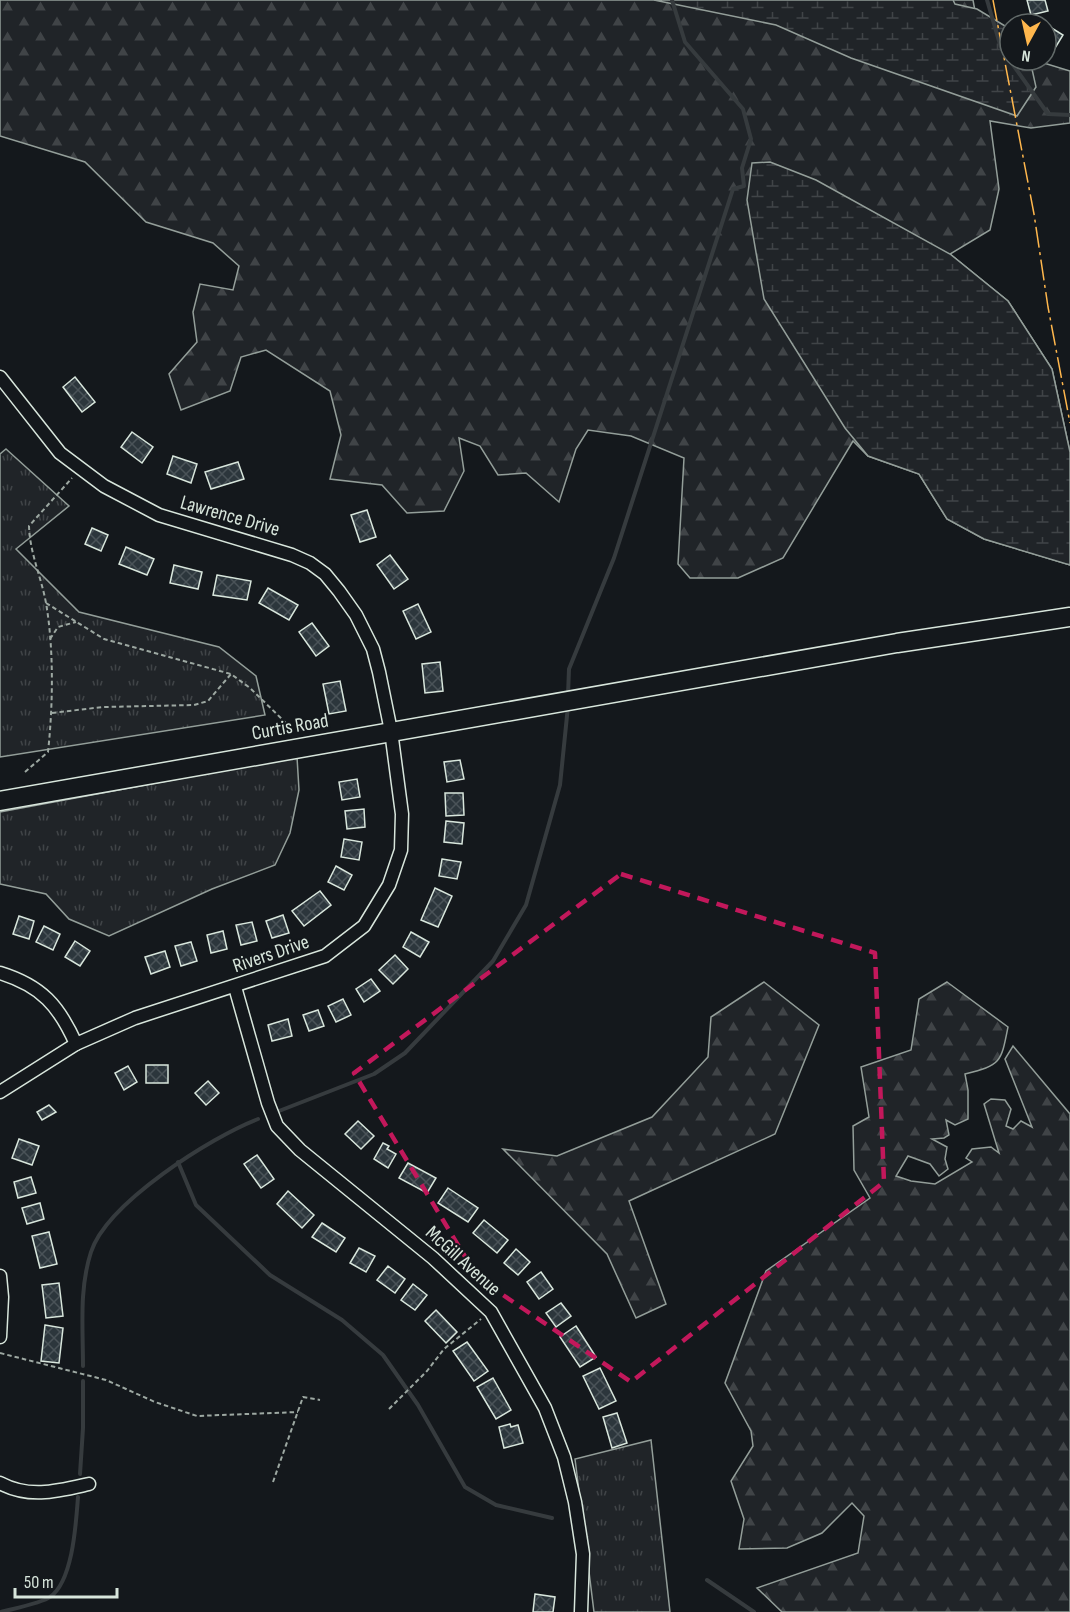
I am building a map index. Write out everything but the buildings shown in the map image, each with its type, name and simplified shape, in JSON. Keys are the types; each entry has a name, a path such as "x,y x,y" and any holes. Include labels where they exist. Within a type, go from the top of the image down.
{"main road":[{"name":"Curtis Road","path":"0,801 897,642 1070,617"}],"street":[{"name":"Lawrence Drive","path":"0,377 60,453 123,497 159,515 292,555 326,574 356,615 373,649 391,731"},
{"name":"Rivers Drive","path":"0,1092 76,1044 135,1018 325,956 364,926 389,885 400,850 402,814 391,731"},
{"path":"0,973 18,979 42,993 64,1018 76,1044"},
{"name":"McGill Avenue","path":"235,987 268,1103 277,1126 300,1150 433,1258 491,1312 545,1408 564,1457 575,1502 583,1554 581,1612"},
{"path":"0,1276 2,1297 0,1337"},
{"path":"0,1483 11,1489 33,1494 50,1493 89,1484"}],"path":[{"path":"25,772 48,752 52,713 46,603 30,546 30,526 80,469"},
{"path":"46,603 104,639 231,674 250,688 288,725"},
{"path":"49,640 58,627 76,622"},
{"path":"52,713 103,707 194,705 208,701 231,674"},
{"path":"389,1409 417,1383 444,1349 491,1312"},
{"path":"0,1353 106,1380 155,1402 197,1416 298,1412"},
{"path":"273,1482 303,1397 320,1400"}],"highlighted area":[{"path":"621,874 875,953 884,1182 631,1382 478,1278 354,1073"}],"green space":[{"path":"0,0 973,0 981,44 998,53 998,72 1058,72 1058,67 1070,71 1070,123 1031,128 990,121 999,189 990,230 950,254 1008,301 1052,369 1070,452 1070,565 984,539 947,519 919,474 868,456 853,441 783,558 738,578 690,578 678,564 684,458 631,436 588,430 576,449 559,502 526,473 498,475 480,446 459,438 464,471 444,511 407,513 382,485 330,479 341,435 330,391 266,350 241,357 230,391 181,410 169,374 197,342 193,312 200,284 233,290 239,266 213,243 146,222 85,162 0,136"},
{"path":"654,0 953,0 955,4 977,9 998,22 998,72 1033,72 1036,87 1017,116 851,58 776,25"},
{"path":"770,162 816,180 950,254 1008,301 1052,369 1070,452 1070,565 984,539 947,519 919,474 868,456 845,428 764,299 747,200 752,163"},
{"path":"6,449 69,506 16,549 79,612 219,647 256,676 265,715 0,757 0,454"},
{"path":"297,757 299,790 290,833 275,865 212,889 109,936 69,919 46,894 0,884 0,812"},
{"path":"764,982 819,1025 775,1134 629,1201 666,1304 636,1318 607,1254 503,1149 557,1156 652,1117 708,1057 711,1017"},
{"path":"947,982 1008,1027 1003,1048 1001,1055 993,1065 965,1074 968,1090 968,1119 955,1125 946,1120 949,1135 932,1139 947,1147 945,1159 948,1169 939,1176 930,1164 908,1156 896,1176 911,1181 935,1184 972,1162 966,1158 972,1149 991,1147 999,1153 984,1104 991,1099 1005,1100 1011,1109 1006,1126 1013,1129 1021,1121 1032,1127 1005,1059 1013,1046 1070,1114 1070,1612 782,1612 757,1588 858,1553 864,1516 852,1503 822,1533 787,1548 739,1549 744,1519 731,1481 753,1446 751,1431 725,1383 766,1271 870,1198 854,1170 853,1126 869,1117 861,1067 911,1050 919,999"},
{"path":"651,1440 670,1612 594,1612 575,1459"}],"waterway":[{"path":"568,695 569,669 614,558 733,189 744,186 742,168 751,139 743,109 685,42 672,0"},
{"path":"987,0 1001,48 1048,114 1070,115"},
{"path":"279,1111 374,1074 405,1053 493,961 526,905 560,785 568,706"},
{"path":"83,1366 85,1280 91,1252 101,1233 117,1213 138,1193 163,1174 214,1140 258,1119"},
{"path":"178,1162 196,1205 270,1275 342,1320 383,1355 418,1405 465,1487 496,1505 552,1518"},
{"path":"80,1474 83,1381"},
{"path":"1,1612 34,1604 50,1597 58,1589 64,1578 72,1551 78,1497"},
{"path":"707,1580 754,1612"}],"power":[{"path":"993,0 1034,214 1048,307 1070,423"}]}
